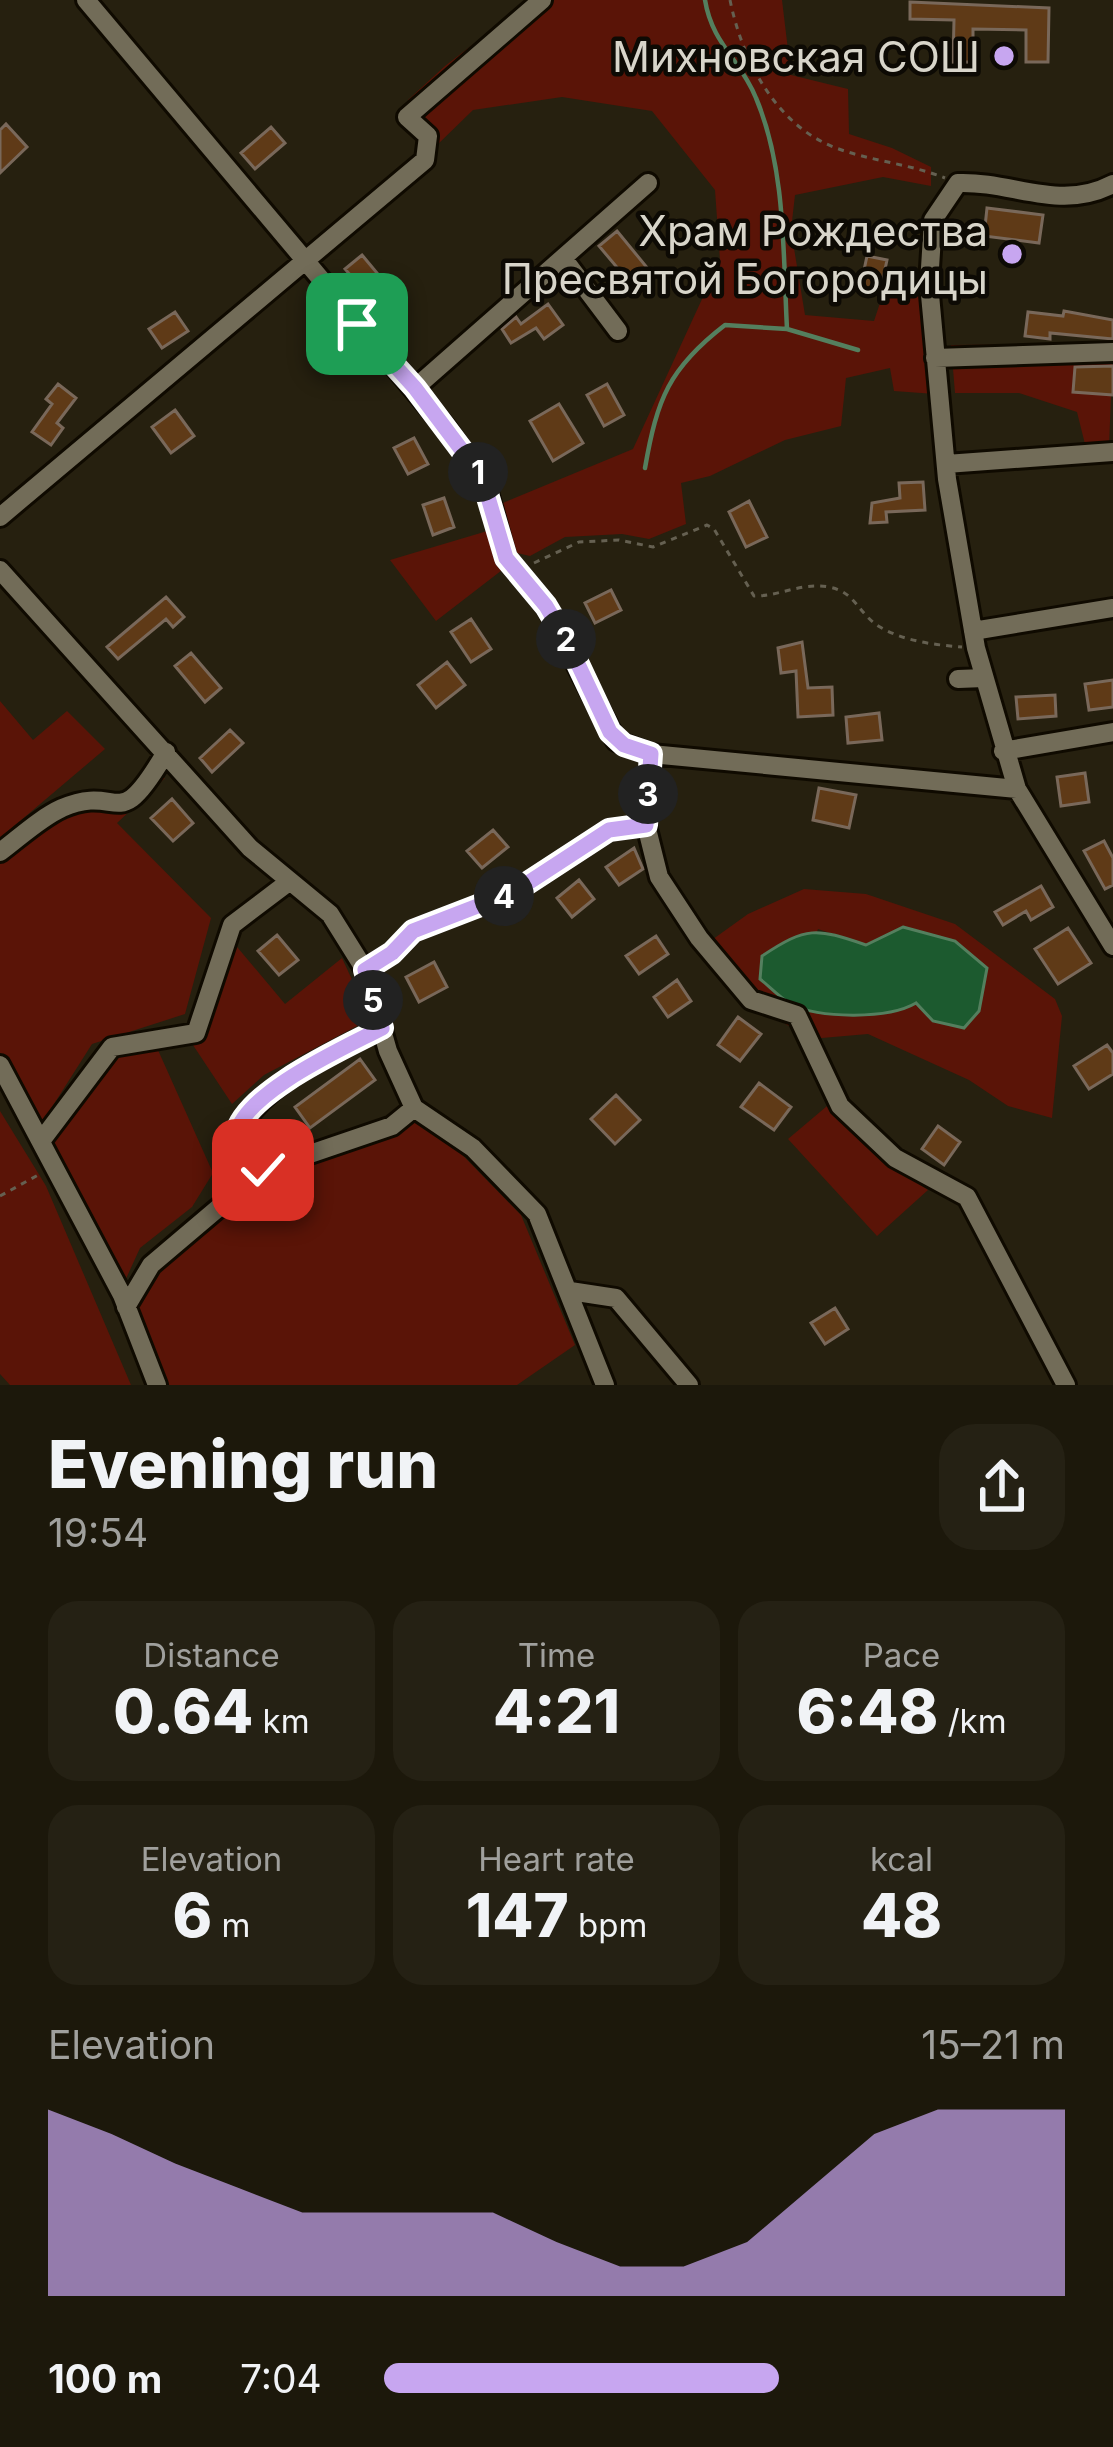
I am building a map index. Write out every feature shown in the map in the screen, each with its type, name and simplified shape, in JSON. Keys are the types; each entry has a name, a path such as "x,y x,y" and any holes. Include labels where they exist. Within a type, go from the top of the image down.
{"street":[{"path":"86,0 415,388 482,477 506,558 569,645 614,738 651,754 1017,790"},
{"path":"0,518 424,160 428,136 407,117 542,0"},
{"path":"1113,184 1092,196 1062,199 958,182 933,220 929,284 946,464 974,640 1003,751 1017,790 1113,946"},
{"path":"415,388 648,183"},
{"path":"563,258 619,331"},
{"path":"935,358 1113,352"},
{"path":"946,464 1113,452"},
{"path":"0,570 250,848 330,914 365,970 382,1028 415,1108 473,1148 537,1214 605,1385"},
{"path":"974,640 1113,608"},
{"path":"958,679 984,678"},
{"path":"1003,751 1113,732"},
{"path":"0,852 61,808 82,803 124,805 142,793 166,752"},
{"path":"651,754 646,825 659,877 725,973 751,1000 797,1015 840,1106 895,1158 967,1197 1066,1385"},
{"path":"365,970 392,953 413,931 514,892 609,830 646,825"},
{"path":"41,1142 112,1047 196,1033 232,925 290,881"},
{"path":"251,1180 236,1136 244,1120 303,1068 382,1028"},
{"path":"0,1065 126,1307 157,1385"},
{"path":"126,1307 151,1265 263,1170 392,1126 415,1108"},
{"path":"570,1291 616,1298 688,1385"}],"path":[{"path":"730,0 737,37 771,99 812,136 836,148 958,182"},
{"path":"518,573 579,542 619,540 653,547 706,525 754,596 798,585 830,587 849,593 882,629 919,642 974,640"},
{"path":"0,1196 26,1178 56,1170"}],"shaded area":[{"path":"531,0 782,0 791,75 848,89 849,134 931,167 931,186 883,177 795,195 791,230 805,315 874,321 884,291 922,285 935,394 894,391 890,368 846,378 841,426 785,440 710,476 681,483 686,524 649,539 622,534 565,537 530,556 517,553 498,505 633,449 720,260 715,190 652,111 562,97 473,110 436,146 408,100"},
{"path":"1113,344 1109,447 1086,448 1077,412 1019,393 955,393 951,345"},
{"path":"494,529 506,567 436,621 390,560"},
{"path":"0,701 33,740 67,711 105,749 0,838"},
{"path":"151,778 165,778 117,823 211,918 185,1014 92,1044 40,1126 0,1067 0,851 57,806 111,808"},
{"path":"804,889 866,894 955,924 1055,999 1062,1016 1052,1118 1008,1106 969,1080 868,1034 810,1039 771,1015 709,942 748,914","holes":["903,927 916,1003 871,1015 792,1005 818,929 866,945"]},
{"path":"903,927 955,941 987,968 979,1011 964,1028 933,1021 916,1003 872,1014 804,1009 760,979 762,956 801,935 823,933 866,945"},
{"path":"227,935 285,1004 342,958 354,984 357,1026 264,1075 232,1104 189,1039"},
{"path":"120,1047 158,1050 213,1173 192,1207 140,1248 119,1294 45,1141"},
{"path":"833,1101 872,1152 928,1190 877,1236 788,1139"},
{"path":"0,1111 46,1186 131,1385 10,1385 0,1374"},
{"path":"401,1118 436,1128 521,1215 575,1345 517,1385 161,1385 135,1299 158,1254 255,1180"}],"building":[{"path":"910,2 1049,8 1048,62 1026,62 1026,30 973,29 973,62 953,62 954,20 910,19"},
{"path":"6,124 27,147 0,173 0,130"},
{"path":"271,127 285,143 255,169 241,153"},
{"path":"987,208 1043,215 1039,243 984,236"},
{"path":"617,231 649,270 631,284 599,246"},
{"path":"362,255 382,279 365,292 345,269"},
{"path":"867,256 887,260 880,293 860,289"},
{"path":"548,304 563,325 544,339 536,328 511,343 502,329 516,317 521,324"},
{"path":"1064,311 1113,320 1113,339 1050,333 1050,339 1025,336 1028,312 1063,316"},
{"path":"175,312 188,331 162,348 149,329"},
{"path":"1113,366 1113,395 1073,392 1075,367"},
{"path":"58,384 76,398 57,423 63,428 51,445 32,432 52,404 46,399"},
{"path":"607,384 624,415 604,426 587,395"},
{"path":"559,404 583,443 553,461 530,421"},
{"path":"175,410 194,436 171,453 152,427"},
{"path":"414,438 428,464 408,474 394,448"},
{"path":"923,482 925,510 886,512 887,522 870,523 872,503 900,498 899,483"},
{"path":"444,498 454,527 433,535 423,505"},
{"path":"749,501 767,537 746,547 729,512"},
{"path":"611,590 621,610 595,623 585,603"},
{"path":"166,597 184,617 173,627 166,619 118,659 107,647"},
{"path":"471,619 491,649 471,662 451,632"},
{"path":"802,642 808,688 832,687 833,715 798,717 796,671 781,673 778,648"},
{"path":"191,653 221,688 205,702 175,666"},
{"path":"447,662 465,685 436,708 418,685"},
{"path":"1113,680 1113,707 1089,710 1085,684"},
{"path":"1055,695 1056,716 1018,719 1016,697"},
{"path":"879,713 882,740 848,743 846,717"},
{"path":"230,730 243,743 212,772 200,758"},
{"path":"1085,773 1089,802 1061,806 1057,777"},
{"path":"819,788 856,795 849,828 813,820"},
{"path":"172,799 193,823 173,841 151,818"},
{"path":"493,830 508,847 482,868 467,851"},
{"path":"1104,841 1113,858 1113,885 1105,889 1084,851"},
{"path":"634,848 643,869 619,885 606,867"},
{"path":"579,880 594,899 572,917 557,898"},
{"path":"1041,886 1053,907 1031,920 1026,911 1003,925 995,912"},
{"path":"1068,928 1091,963 1058,984 1035,949"},
{"path":"277,935 298,960 279,975 258,951"},
{"path":"656,936 668,954 639,974 626,956"},
{"path":"434,962 447,987 419,1002 406,977"},
{"path":"677,980 691,1001 668,1017 654,997"},
{"path":"738,1017 761,1034 740,1061 718,1045"},
{"path":"1107,1045 1113,1053 1113,1074 1089,1089 1074,1066"},
{"path":"360,1059 375,1080 310,1128 295,1107"},
{"path":"759,1083 791,1107 774,1130 741,1107"},
{"path":"616,1095 640,1120 615,1144 591,1119"},
{"path":"938,1126 960,1142 944,1165 922,1149"},
{"path":"835,1308 848,1329 825,1344 811,1323"}],"waterway":[{"path":"705,0 714,29 743,73 766,125 781,212 787,329 858,350"},
{"path":"645,468 668,387 706,341 725,325 787,329"}],"place":[{"name":"Михновская СОШ","path":"1004,56"},
{"name":"Храм Рождества Пресвятой Богородицы","path":"1012,254"}],"route":[{"path":"263,1170 251,1180 239,1152 236,1136 244,1120 303,1068 382,1028 365,970 392,953 413,931 514,892 609,830 646,825 651,754 616,741 546,606 506,558 482,477 415,388 357,324"}]}
